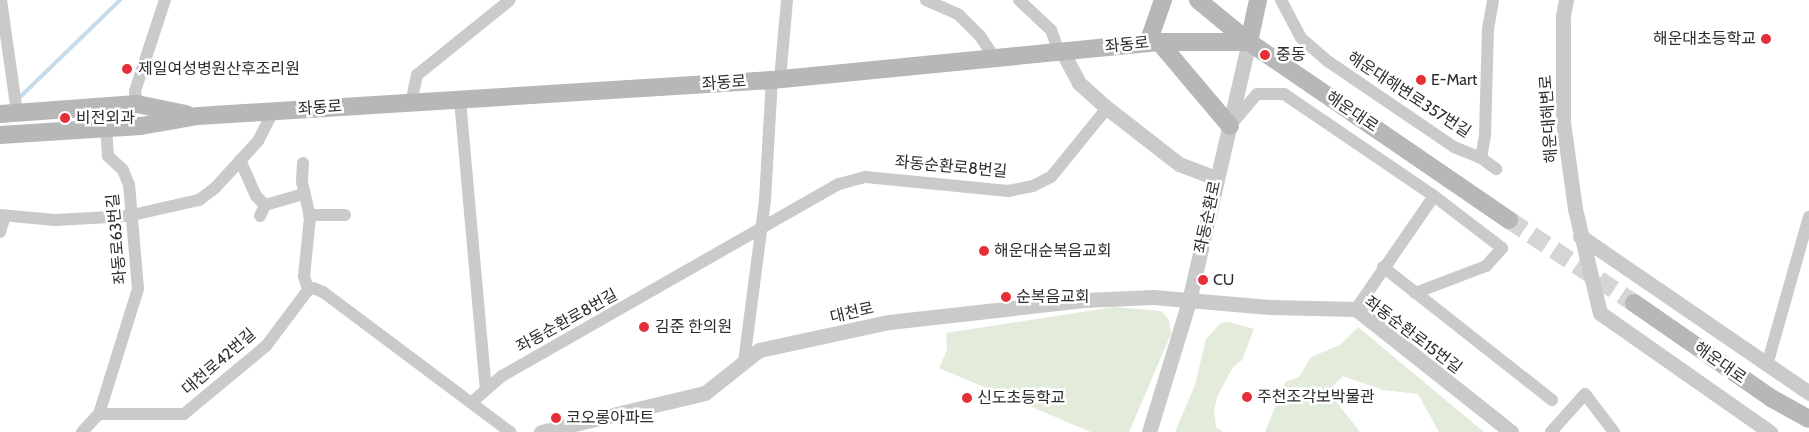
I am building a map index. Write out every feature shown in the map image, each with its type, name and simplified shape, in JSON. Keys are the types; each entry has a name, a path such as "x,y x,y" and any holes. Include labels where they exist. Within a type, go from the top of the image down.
{"main road":[{"path":"1163,0 1154,42 1230,126"},
{"name":"해운대로","path":"1198,0 1249,42 1509,220"},
{"name":"좌동순환로","path":"1249,42 1258,0"},
{"name":"좌동로","path":"0,135 106,128 198,116 776,80 996,60 1154,42 1249,42"},
{"name":"좌동로","path":"9,113 137,104 198,116"},
{"name":"해운대로","path":"1634,303 1771,398 1809,419"}],"street":[{"path":"1,0 13,77 9,113"},
{"path":"137,104 135,91 164,0"},
{"path":"411,103 417,75 510,0"},
{"path":"744,362 786,0"},
{"path":"926,0 959,16 980,36 996,60"},
{"path":"1019,0 1051,30 1078,83 1179,164 1216,178"},
{"name":"해운대해변로357번길","path":"1281,0 1301,38 1329,62 1454,147 1481,158 1485,135 1488,28 1493,0"},
{"name":"해운대해변로","path":"1566,0 1563,16 1564,122 1580,236 1600,313 1770,432"},
{"name":"좌동순환로","path":"1149,432 1189,301 1249,42"},
{"path":"1230,126 1257,94 1284,94 1434,196 1502,248 1486,266 1415,293"},
{"path":"460,100 486,389"},
{"name":"좌동순환로8번길","path":"472,402 502,376 637,302 760,228 839,184 866,177 1008,191 1032,186 1051,177 1107,108"},
{"path":"0,232 2,215 56,220 132,215 199,200 215,188 258,141 273,111"},
{"name":"좌동로63번길","path":"82,432 99,414 138,289 129,185 123,170 108,156 106,128"},
{"path":"1481,158 1496,169"},
{"path":"240,160 262,211 304,194"},
{"path":"304,163 304,194 309,215 304,276 308,290 314,288 323,292 510,432"},
{"path":"1356,309 1434,196"},
{"path":"309,215 345,215"},
{"path":"1767,365 1809,217"},
{"path":"1580,236 1809,393"},
{"path":"1383,268 1552,400"},
{"name":"대천로42번길","path":"99,414 184,414 266,346 308,290"},
{"name":"대천로","path":"541,432 705,394 759,350 889,322 1084,300 1153,297 1189,301"},
{"name":"좌동순환로15번길","path":"1189,301 1356,309 1511,432"},
{"path":"1551,432 1585,394 1614,432"}],"green space":[{"path":"1114,307 1161,311 1169,320 1171,334 1129,432 1091,432 939,368 947,350 946,333"},
{"path":"1229,322 1254,329 1242,360 1233,367 1217,397 1214,411 1216,427 1223,432 1175,432 1195,385 1206,339 1221,323"},
{"path":"1358,327 1484,432 1439,432 1418,394 1383,390 1343,376 1328,391 1360,432 1265,432 1285,382 1299,377 1311,357 1340,345"}],"waterway":[{"path":"19,98 120,0"}],"tunnel":[{"path":"1509,220 1634,303"}],"place":[{"name":"해운대초등학교","path":"1766,39"},
{"name":"중동","path":"1265,55"},
{"name":"제일여성병원산후조리원","path":"127,69"},
{"name":"E-Mart","path":"1421,80"},
{"name":"비전외과","path":"65,118"},
{"name":"해운대순복음교회","path":"984,251"},
{"name":"CU","path":"1203,280"},
{"name":"순복음교회","path":"1006,297"},
{"name":"김준 한의원","path":"644,327"},
{"name":"주천조각보박물관","path":"1247,397"},
{"name":"신도초등학교","path":"967,398"},
{"name":"코오롱아파트","path":"556,418"}]}
